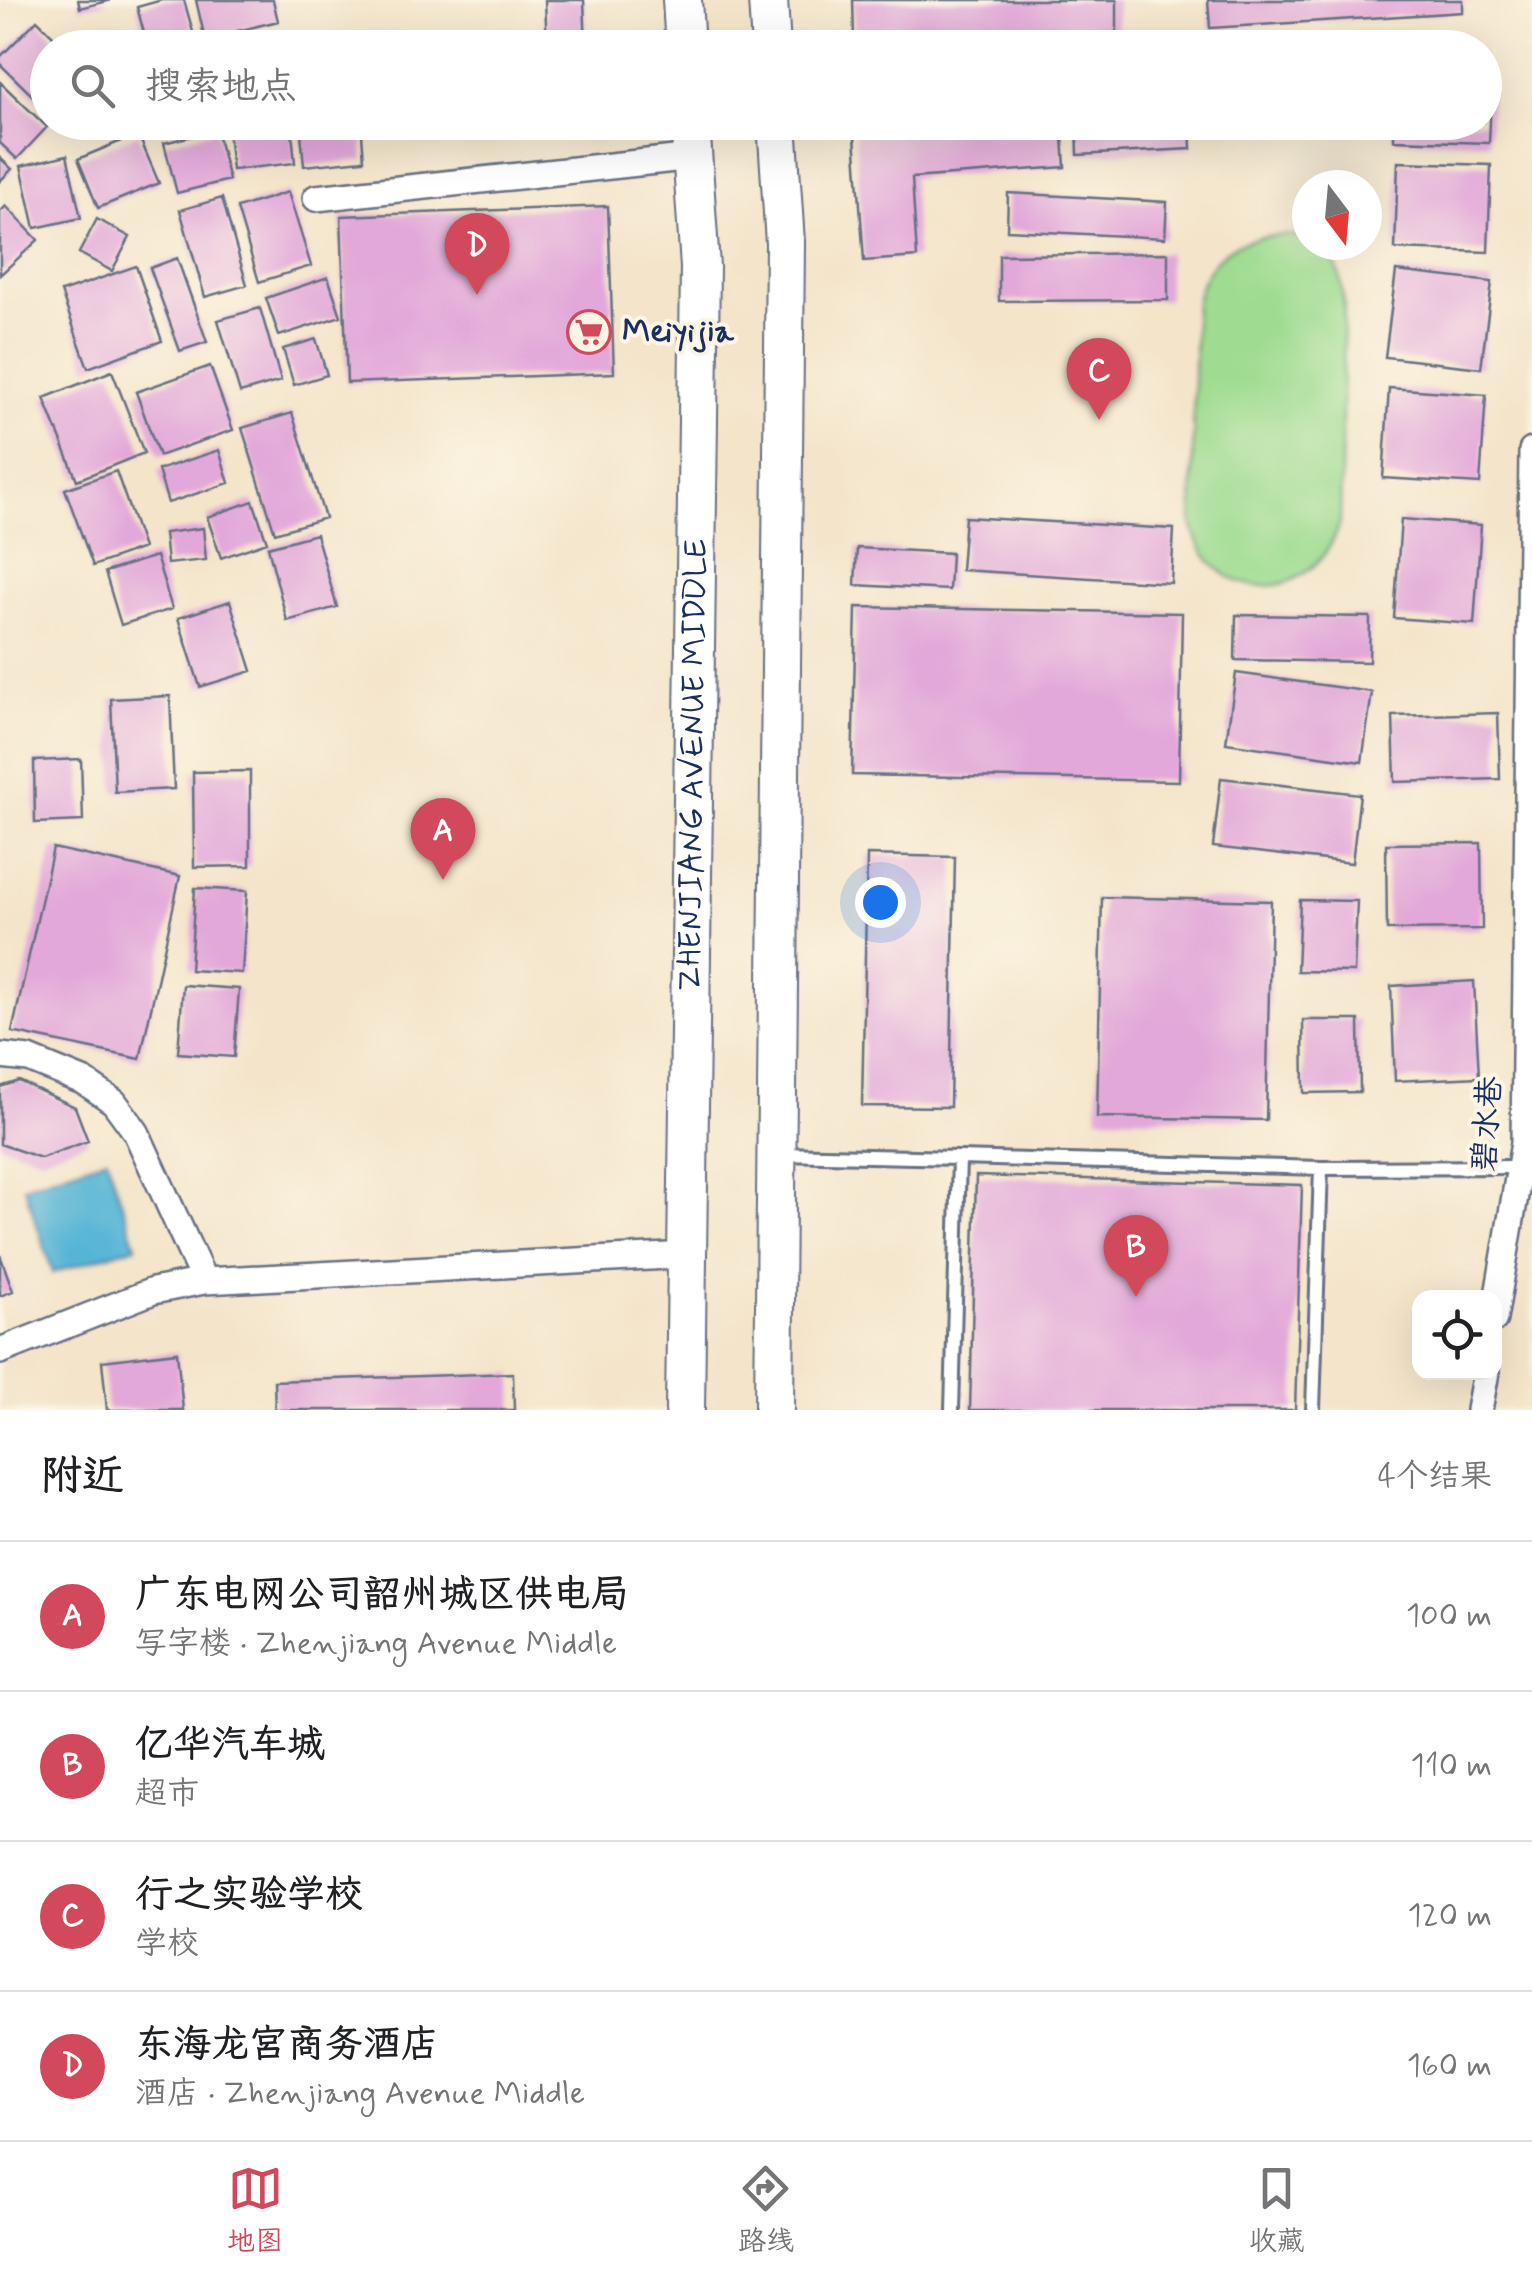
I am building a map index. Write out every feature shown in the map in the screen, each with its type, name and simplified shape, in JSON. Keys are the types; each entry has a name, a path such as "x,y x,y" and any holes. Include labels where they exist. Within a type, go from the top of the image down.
{"main road":[{"path":"682,0 684,30"},
{"path":"768,0 770,30"},
{"name":"ZHENJIANG AVENUE MIDDLE","path":"685,1410 700,267 691,140"},
{"path":"774,1410 785,243 778,140"}],"street":[{"path":"316,198 691,140"},
{"name":"碧水巷","path":"1499,1290 1524,1143 1532,451"},
{"path":"0,1056 29,1060 86,1082 114,1102 136,1132 204,1281"},
{"path":"0,1351 153,1291 204,1281 687,1255"},
{"path":"1479,1410 1485,1380"}],"lane":[{"path":"776,1154 1320,1168 1520,1168"},
{"path":"952,1410 959,1158"},
{"path":"1313,1410 1320,1168"}],"green space":[{"path":"1292,235 1292,260 1333,260 1341,279 1344,307 1340,523 1327,550 1309,570 1287,582 1264,586 1241,582 1220,571 1203,551 1192,523 1195,305 1217,259 1240,243"}],"water":[{"path":"107,1158 136,1246 53,1273 24,1186"}],"building":[{"path":"78,0 107,0 108,1 80,8"},
{"path":"162,0 184,0 192,30 143,30 137,7"},
{"path":"196,0 273,0 278,21 242,30 203,30"},
{"path":"545,0 584,0 585,30 546,30"},
{"path":"853,0 1117,0 1117,30 854,30"},
{"path":"1208,0 1463,0 1463,12 1210,28"},
{"path":"37,20 47,30 30,30 30,93 0,64 0,57"},
{"path":"0,82 30,111 30,140 35,140 17,159 0,143"},
{"path":"124,140 141,140 159,183 98,208 78,159"},
{"path":"219,140 229,180 177,193 164,143"},
{"path":"229,140 293,140 295,163 232,170"},
{"path":"302,140 362,140 364,160 304,166"},
{"path":"855,140 1063,140 1065,167 912,178 917,257 864,261"},
{"path":"1078,140 1191,140 1191,149 1078,155"},
{"path":"1394,140 1489,140 1489,143"},
{"path":"67,155 81,218 35,228 21,166"},
{"path":"0,158 12,169 0,181"},
{"path":"1398,162 1491,165 1488,252 1395,249"},
{"path":"288,192 311,266 259,282 237,208"},
{"path":"1008,193 1167,202 1165,238 1007,230"},
{"path":"222,198 247,285 205,297 180,210"},
{"path":"6,206 38,240 0,275 0,212"},
{"path":"608,206 614,373 347,383 341,216"},
{"path":"97,219 130,237 112,271 79,253"},
{"path":"1168,253 1168,300 999,301 999,255"},
{"path":"177,258 207,342 180,351 150,268"},
{"path":"136,266 162,341 88,368 61,292"},
{"path":"1396,271 1492,282 1481,368 1385,357"},
{"path":"328,277 341,316 279,336 266,298"},
{"path":"260,308 281,381 240,393 218,320"},
{"path":"316,339 327,375 294,385 283,349"},
{"path":"210,366 233,430 159,456 136,392"},
{"path":"112,371 144,453 77,480 44,398"},
{"path":"1389,388 1486,395 1480,484 1383,478"},
{"path":"292,413 325,518 275,533 242,428"},
{"path":"219,450 229,483 168,503 158,470"},
{"path":"116,471 143,548 93,566 65,489"},
{"path":"253,501 267,542 221,558 207,517"},
{"path":"965,517 1174,529 1171,583 961,570"},
{"path":"1401,519 1481,525 1474,624 1394,618"},
{"path":"203,528 206,560 167,564 164,533"},
{"path":"316,534 337,607 287,621 268,547"},
{"path":"857,548 951,553 949,590 855,585"},
{"path":"156,556 172,609 121,625 105,572"},
{"path":"230,601 252,671 200,687 178,618"},
{"path":"856,607 1182,613 1179,781 852,775"},
{"path":"1236,615 1370,617 1369,662 1235,660"},
{"path":"1236,673 1372,692 1362,762 1226,743"},
{"path":"170,696 174,789 115,792 111,699"},
{"path":"1498,713 1500,779 1395,782 1393,716"},
{"path":"81,759 83,821 35,823 34,761"},
{"path":"250,771 250,866 194,867 193,772"},
{"path":"1221,778 1360,794 1352,863 1213,847"},
{"path":"1481,843 1482,929 1387,930 1386,844"},
{"path":"53,848 180,876 140,1059 12,1032"},
{"path":"867,855 955,857 950,1107 862,1106"},
{"path":"195,888 247,891 242,973 190,970"},
{"path":"1102,897 1271,901 1266,1120 1097,1117"},
{"path":"1300,900 1357,901 1354,972 1297,971"},
{"path":"1474,981 1479,1077 1395,1081 1391,986"},
{"path":"183,985 239,989 234,1057 178,1053"},
{"path":"1303,1020 1359,1020 1360,1092 1304,1093"},
{"path":"19,1081 75,1107 88,1141 41,1158 0,1144 0,1087"},
{"path":"976,1176 1302,1185 1295,1410 970,1410"},
{"path":"0,1255 13,1291 0,1296"},
{"path":"177,1352 183,1410 107,1410 102,1361"},
{"path":"513,1373 514,1410 275,1410 274,1381"}],"place":[{"name":"东海龙宫商务酒店","path":"477,295"},
{"name":"Meiyijia","path":"589,332"},
{"name":"行之实验学校","path":"1099,420"},
{"name":"广东电网公司韶州城区供电局","path":"443,880"},
{"name":"亿华汽车城","path":"1136,1297"}]}
